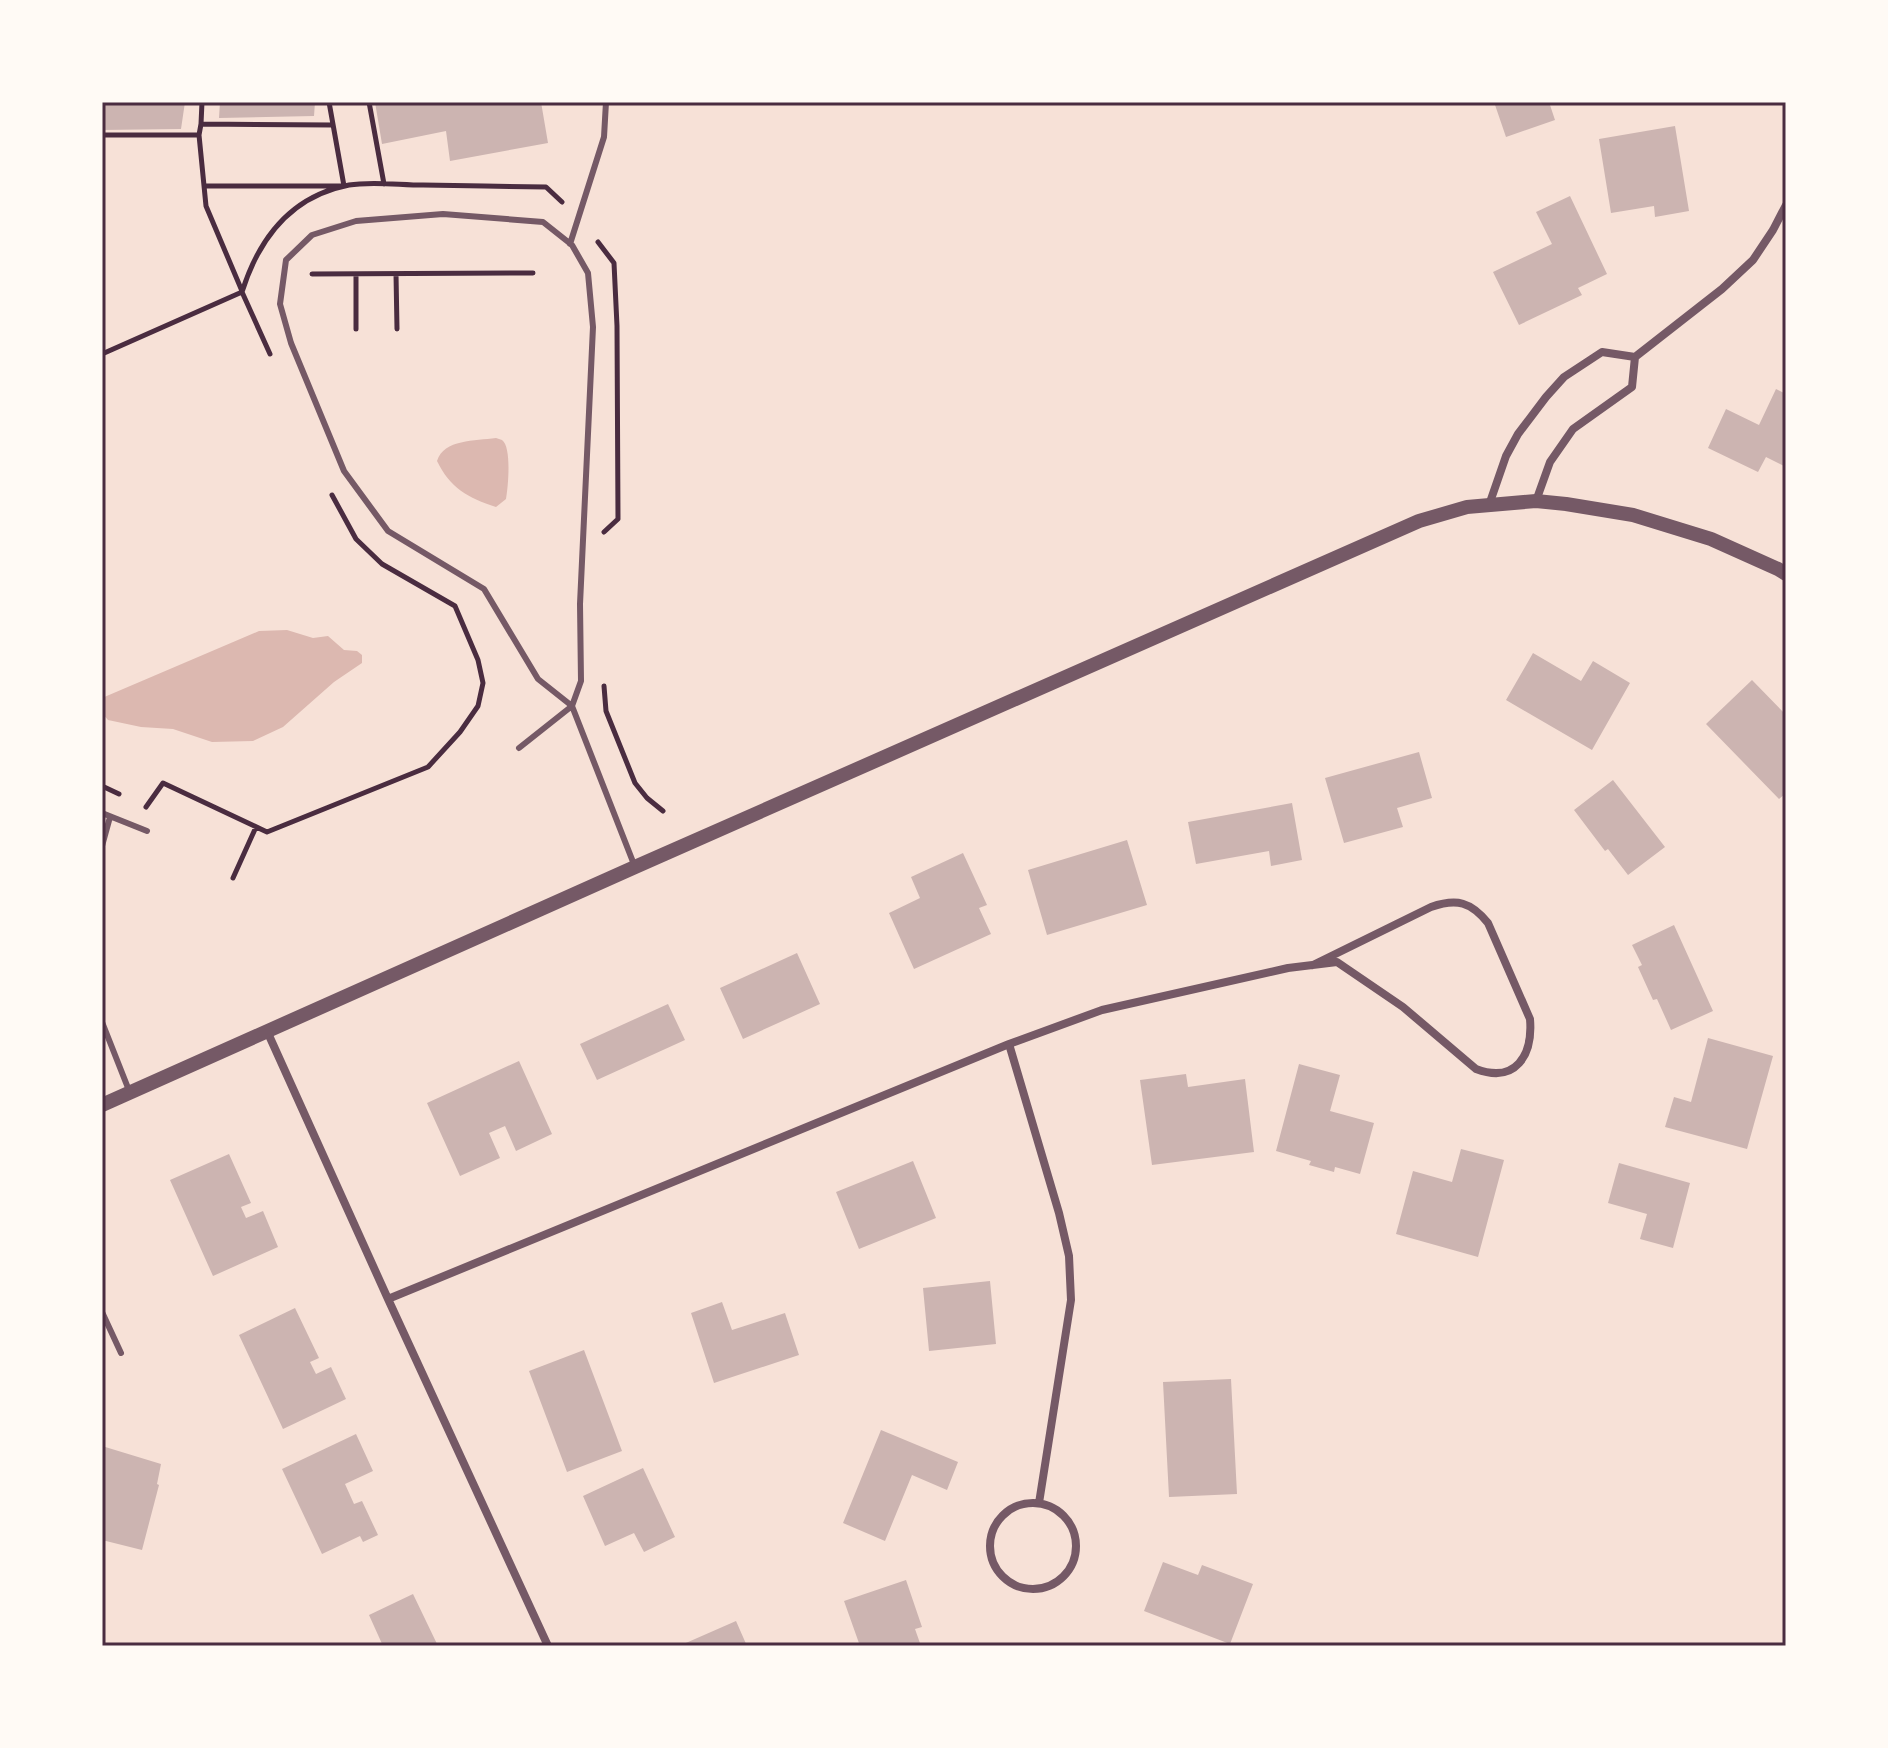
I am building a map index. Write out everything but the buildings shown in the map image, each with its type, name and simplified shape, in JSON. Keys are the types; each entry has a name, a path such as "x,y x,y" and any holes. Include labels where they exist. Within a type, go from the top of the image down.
{"street":[{"path":"1536,501 1550,462 1573,429 1632,387 1635,357 1722,289 1753,260 1786,205"},
{"path":"1489,505 1506,456 1518,434 1564,377 1602,352 1635,357"},
{"path":"102,1105 1419,521 1467,507 1536,501 1566,504 1633,515 1711,539 1786,574"},
{"path":"388,1299 1009,1044 1102,1010 1288,968 1313,965 1337,962 1377,987 1476,1069 1487,1073 1509,1070 1521,1062 1529,1049 1530,1019 1488,923 1467,904 1455,902 1431,907 1313,965"},
{"path":"267,1031 548,1646"},
{"path":"1009,1044 1069,1256 1071,1300 1039,1503"},
{"path":"1039,1503 1054,1508 1066,1517 1077,1545 1075,1560 1067,1574 1056,1584 1027,1590 1001,1575 993,1562 990,1547 992,1532 999,1519 1011,1509 1039,1503"}],"lane":[{"path":"570,244 604,137 606,102"},
{"path":"519,748 572,706 581,681 580,604 593,316 588,273 570,244 543,222 443,214 356,221 312,235 286,260 280,304 291,343 344,471 388,531 484,589 538,679 572,706 635,867"},
{"path":"102,813 147,831"},
{"path":"102,846 110,817"},
{"path":"102,1022 130,1093"},
{"path":"102,1312 121,1353"}],"path":[{"path":"202,102 199,135 206,206 273,361"},
{"path":"329,102 344,186"},
{"path":"369,102 384,184"},
{"path":"201,124 333,125"},
{"path":"102,135 199,135"},
{"path":"102,354 242,292 249,269 277,223 317,194 352,184 546,187 578,218 614,263 618,519 603,533"},
{"path":"204,186 344,186"},
{"path":"249,269 264,271"},
{"path":"312,274 533,273"},
{"path":"356,274 356,329"},
{"path":"396,274 397,329"},
{"path":"102,347 117,347"},
{"path":"136,802 147,807 163,783 267,832 428,767 460,732 478,706 483,683 478,660 455,606 382,564 356,539 328,485"},
{"path":"603,683 606,711 635,783 663,811"},
{"path":"102,786 124,796"},
{"path":"233,878 256,827"}],"shaded area":[{"path":"496,438 505,444 508,468 506,499 496,507 461,491 437,461 453,445"},
{"path":"287,630 313,638 328,636 344,650 357,651 362,655 362,663 334,682 283,727 253,741 212,742 173,729 141,727 108,720 102,713 102,698 259,631"}]}
